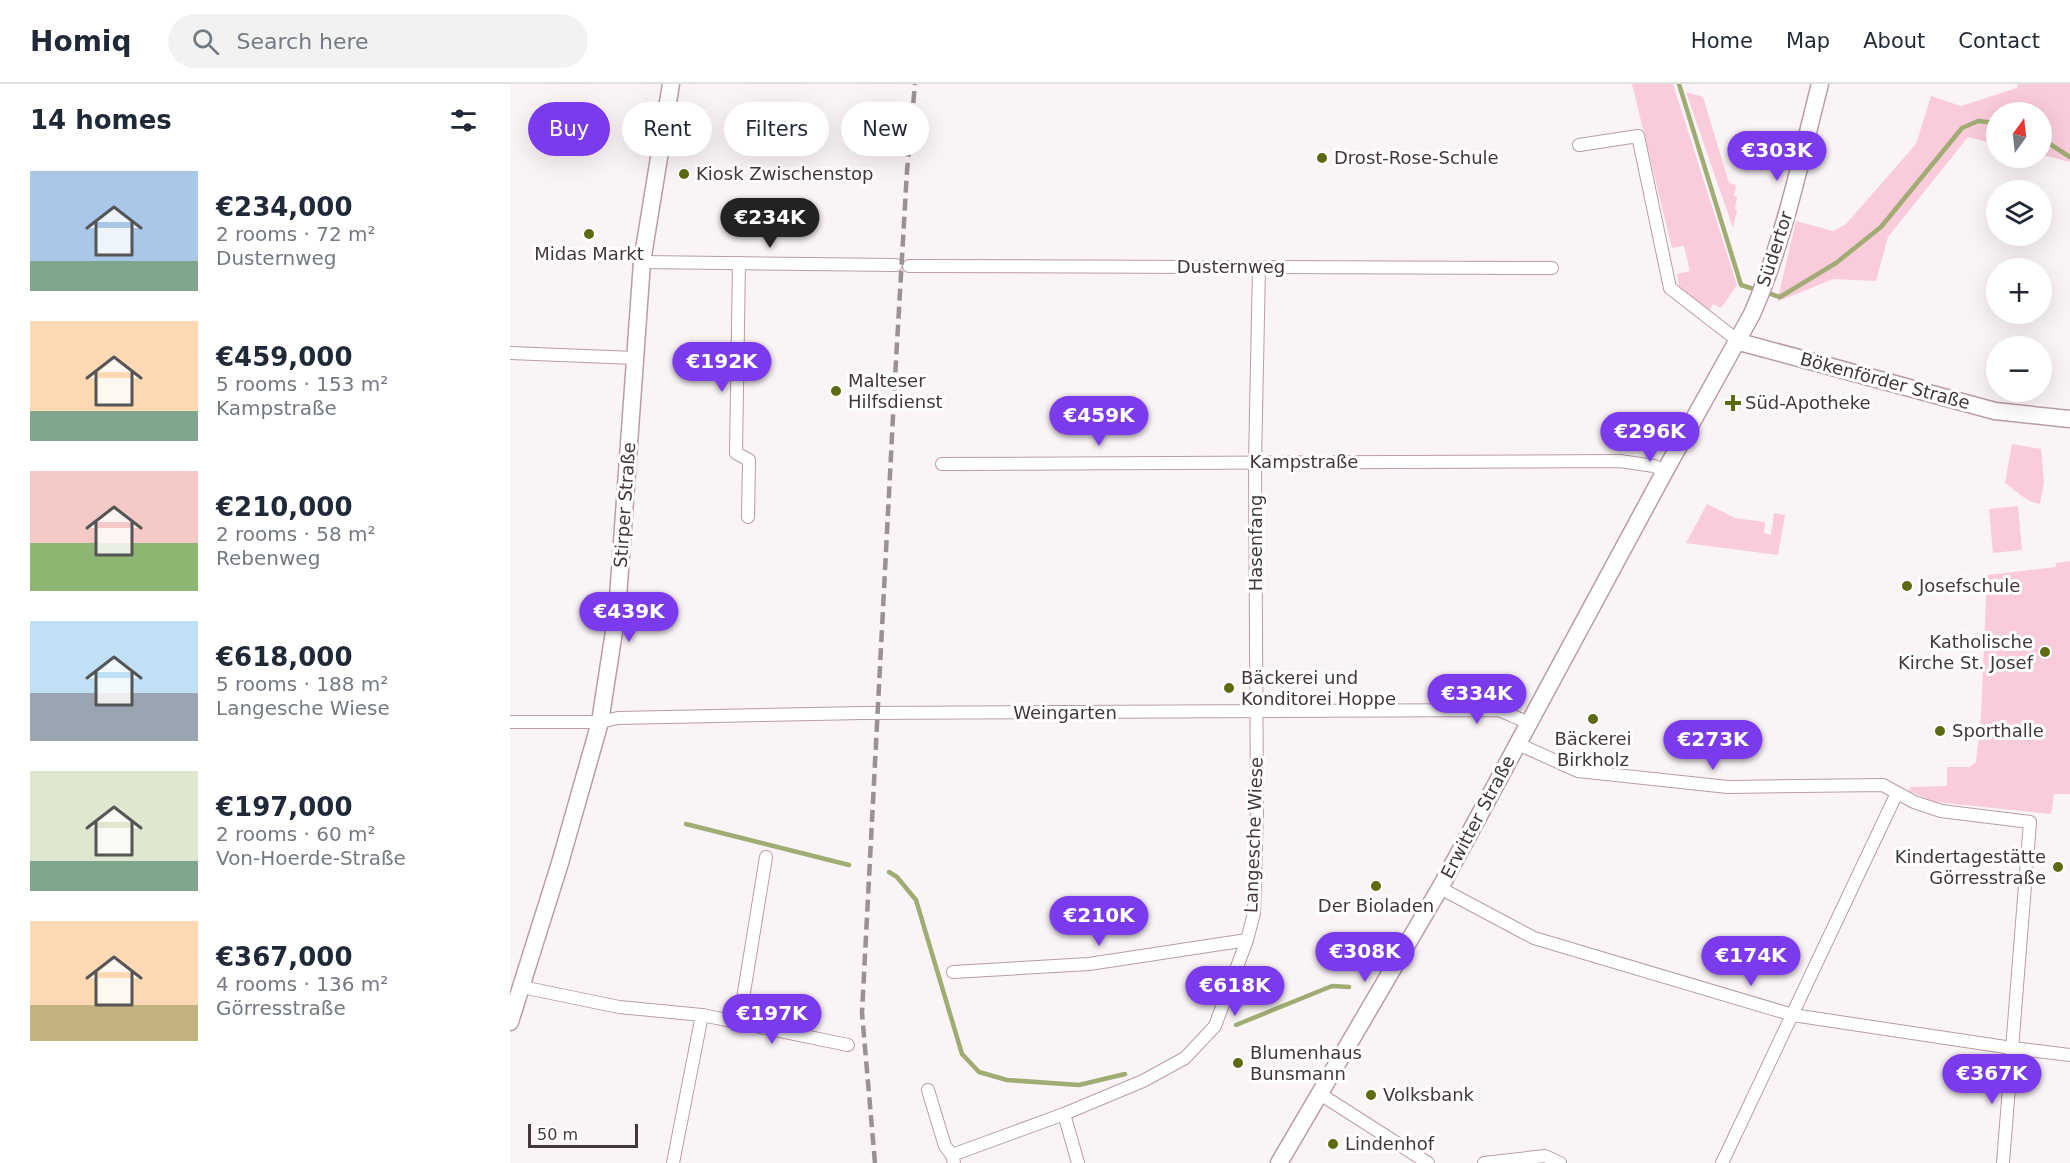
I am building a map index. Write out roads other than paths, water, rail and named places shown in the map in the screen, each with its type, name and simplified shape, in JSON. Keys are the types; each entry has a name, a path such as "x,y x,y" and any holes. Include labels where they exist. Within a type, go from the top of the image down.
{"street":[{"name":"Stirper Straße","path":"510,1022 600,722 617,612 642,262 671,84"},
{"name":"Südertor","path":"1737,340 1752,315 1782,233 1820,84"},
{"path":"1579,145 1638,136 1670,288 1737,340"},
{"name":"Dusternweg","path":"642,262 903,266 1552,268"},
{"path":"739,263 736,453 748,460 748,517"},
{"name":"Hasenfang","path":"1255,711 1255,462 1259,267"},
{"name":"Bökenförder Straße","path":"1737,340 1995,411 2070,419"},
{"name":"Erwitter Straße","path":"1279,1163 1440,888 1737,340"},
{"path":"510,353 635,358"},
{"name":"Kampstraße","path":"942,464 1620,461 1654,466 1665,471"},
{"name":"Weingarten","path":"510,722 600,722 618,718 863,713 1499,710 1528,723"},
{"name":"Langesche Wiese","path":"928,1090 945,1146 953,1159 1143,1081 1185,1058 1215,1026 1254,913 1257,808 1255,711"},
{"path":"1518,744 1578,771 1728,787 1883,785 1897,794 1941,811 2030,822 2003,1163"},
{"path":"1722,1163 1897,794"},
{"path":"740,1023 766,857"},
{"path":"1440,888 1534,938 1792,1015 2070,1055"},
{"path":"952,972 1089,964 1246,940"},
{"path":"522,987 619,1007 702,1015 848,1045"},
{"path":"674,1163 702,1015"},
{"path":"1320,1094 1428,1163"},
{"path":"1064,1114 1078,1163"},
{"path":"1484,1163 1545,1156 1560,1163"}],"waterway":[{"path":"1679,84 1741,285 1757,290"},
{"path":"1765,292 1780,297 1836,263 1881,227 1962,128 1978,121 1986,122"},
{"path":"2052,145 2070,157"},
{"path":"686,824 849,865"},
{"path":"889,872 897,877 916,900 962,1054 979,1072 1007,1080 1079,1085 1125,1074"},
{"path":"1236,1025 1332,986 1349,987"}],"railway":[{"path":"875,1163 862,1013 895,378 907,171 915,84"}],"place":[{"name":"Drost-Rose-Schule","path":"1322,158"},
{"name":"Kiosk Zwischenstop","path":"684,174"},
{"name":"Midas Markt","path":"589,234"},
{"name":"Malteser Hilfsdienst","path":"836,391"},
{"name":"Süd-Apotheke","path":"1733,403"},
{"name":"Josefschule","path":"1907,586"},
{"name":"Katholische Kirche St. Josef","path":"2045,652"},
{"name":"Bäckerei und Konditorei Hoppe","path":"1229,688"},
{"name":"Bäckerei Birkholz","path":"1593,719"},
{"name":"Sporthalle","path":"1940,731"},
{"name":"Kindertagestätte Görresstraße","path":"2058,867"},
{"name":"Der Bioladen","path":"1376,886"},
{"name":"Blumenhaus Bunsmann","path":"1238,1063"},
{"name":"Volksbank","path":"1371,1095"},
{"name":"Lindenhof","path":"1333,1144"}]}
